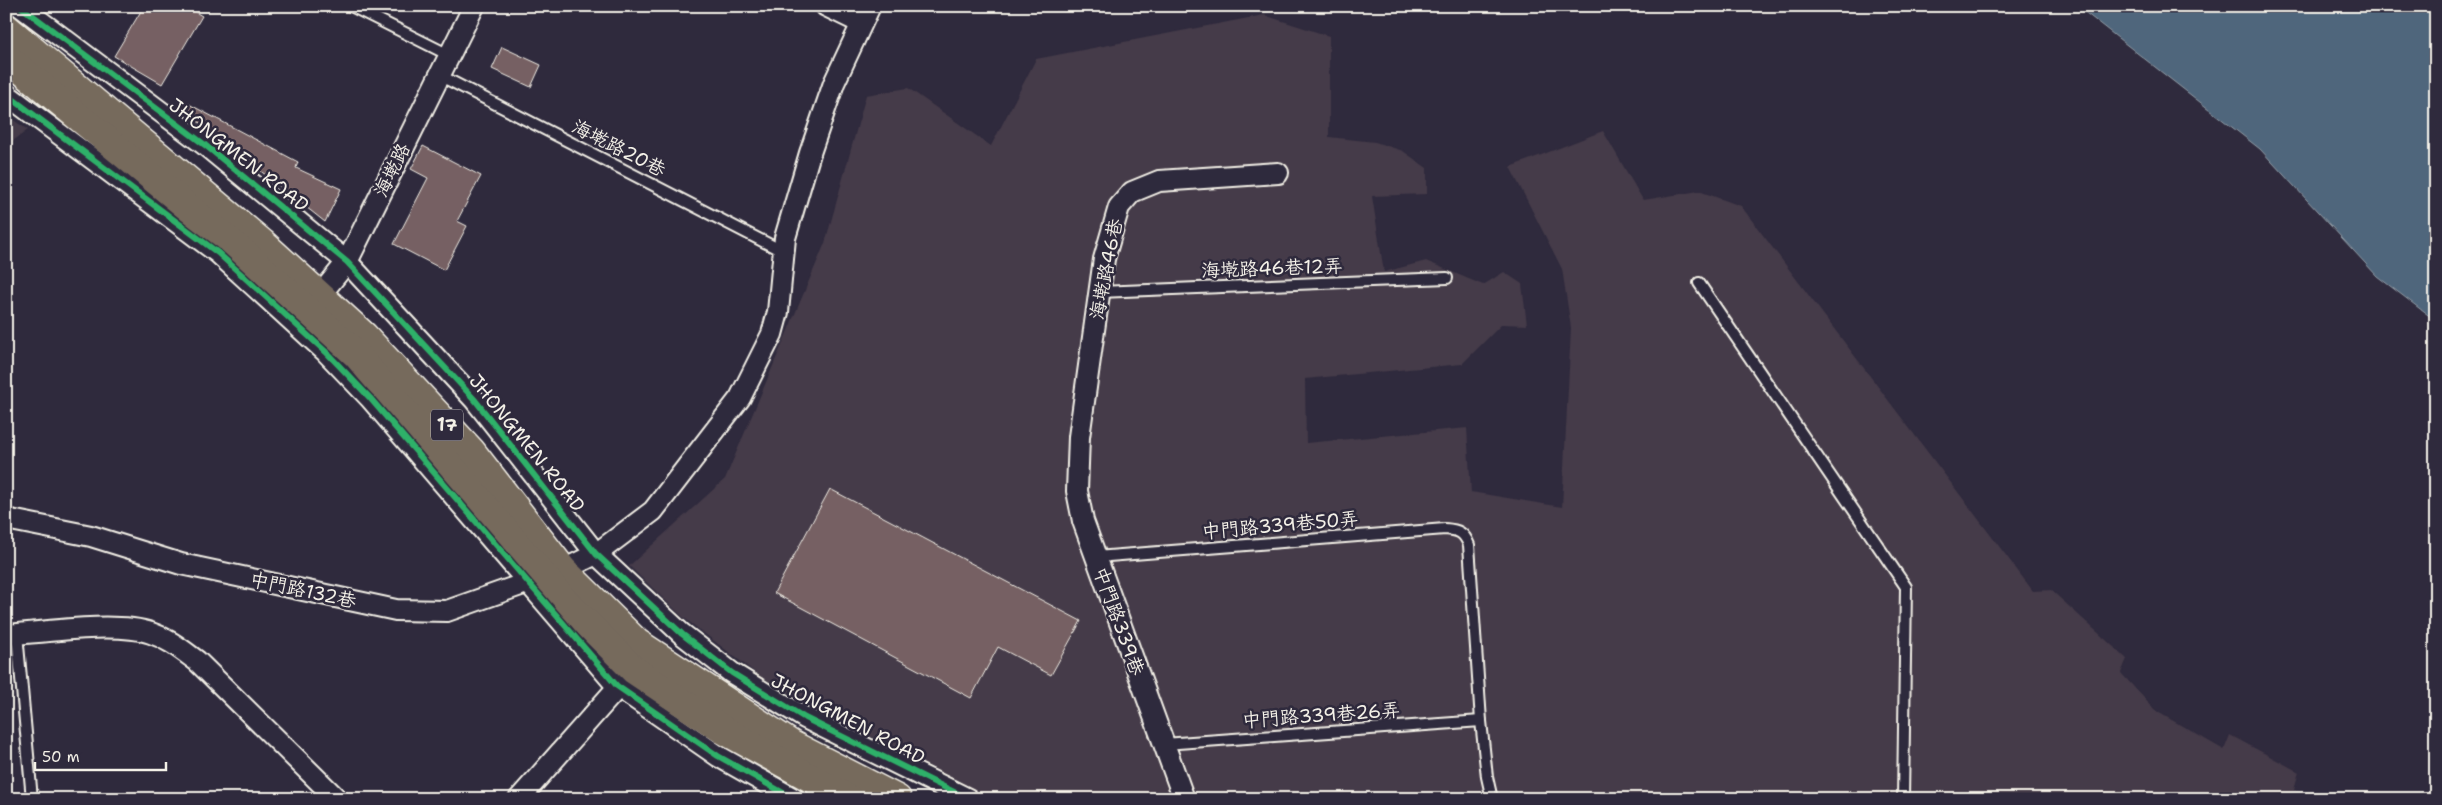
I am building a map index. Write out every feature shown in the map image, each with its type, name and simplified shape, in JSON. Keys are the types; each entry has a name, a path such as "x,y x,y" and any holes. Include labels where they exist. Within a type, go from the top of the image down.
{"main road":[{"name":"17","path":"6,28 255,237 307,309"},
{"name":"17","path":"6,57 250,259 307,309 364,336 471,451 544,576 626,678 849,799"},
{"name":"17","path":"544,576 637,643 792,745 897,799"}],"street":[{"name":"JHONGMEN ROAD","path":"20,6 205,145 347,262 475,400 596,554 675,627 732,673 805,718 964,798"},
{"name":"海墘路","path":"307,309 347,262 474,6"},
{"path":"826,6 866,15"},
{"name":"中門路132巷","path":"6,519 91,536 181,564 396,610 447,611 544,576 596,554 653,511 740,398 772,334 778,312 785,238 810,153 834,83 866,15"},
{"path":"6,94 218,253 307,309 370,398 544,576"},
{"name":"海墘路46巷","path":"1079,437 1104,259 1119,207 1132,192 1159,181 1278,173"},
{"name":"中門路339巷","path":"1079,437 1077,491 1083,521 1184,799"},
{"path":"12,634 121,627 150,632 174,643 196,661 336,799"},
{"path":"518,799 626,678 718,756 794,799"}],"lane":[{"path":"351,6 449,55"},
{"name":"海墘路20巷","path":"439,76 784,252"},
{"name":"海墘路46巷12弄","path":"1099,292 1447,278"},
{"path":"1700,283 1906,587 1903,799"},
{"name":"中門路339巷50弄","path":"1096,557 1445,529 1458,530 1466,535 1469,545 1481,721"},
{"path":"12,634 32,799"},
{"path":"1481,721 1492,799"},
{"name":"中門路339巷26弄","path":"1164,744 1481,721"}],"shaded area":[{"path":"1264,15 1329,36 1329,137 1375,142 1403,151 1427,168 1427,194 1372,196 1384,272 1426,261 1483,285 1504,272 1522,284 1527,325 1502,324 1462,364 1305,379 1306,443 1467,428 1471,492 1562,507 1571,328 1562,269 1510,167 1603,131 1643,200 1699,191 1741,206 2033,591 2051,590 2127,659 2121,673 2156,711 2224,750 2230,735 2299,772 2294,789 2315,799 994,799 817,709 761,677 684,618 629,566 725,479 825,243 866,95 908,88 991,146 1036,59"},
{"path":"6,115 28,130 6,146"}],"water":[{"path":"2077,6 2436,6 2436,321 2377,276 2260,149"}],"building":[{"path":"144,6 185,6 202,16 162,84 114,56"},
{"path":"502,47 541,65 531,87 492,69"},
{"path":"185,102 298,162 296,168 341,189 325,222 181,108"},
{"path":"423,146 481,176 457,221 467,226 444,270 394,244 428,178 411,169"},
{"path":"830,489 1081,621 1051,675 998,647 971,698 774,593"}],"cycle path":[{"path":"20,6 205,145 347,262 475,400 596,554 682,634 732,673 805,718 968,799"},
{"path":"6,94 218,253 326,352 370,398 617,686 718,756 794,799"}]}
